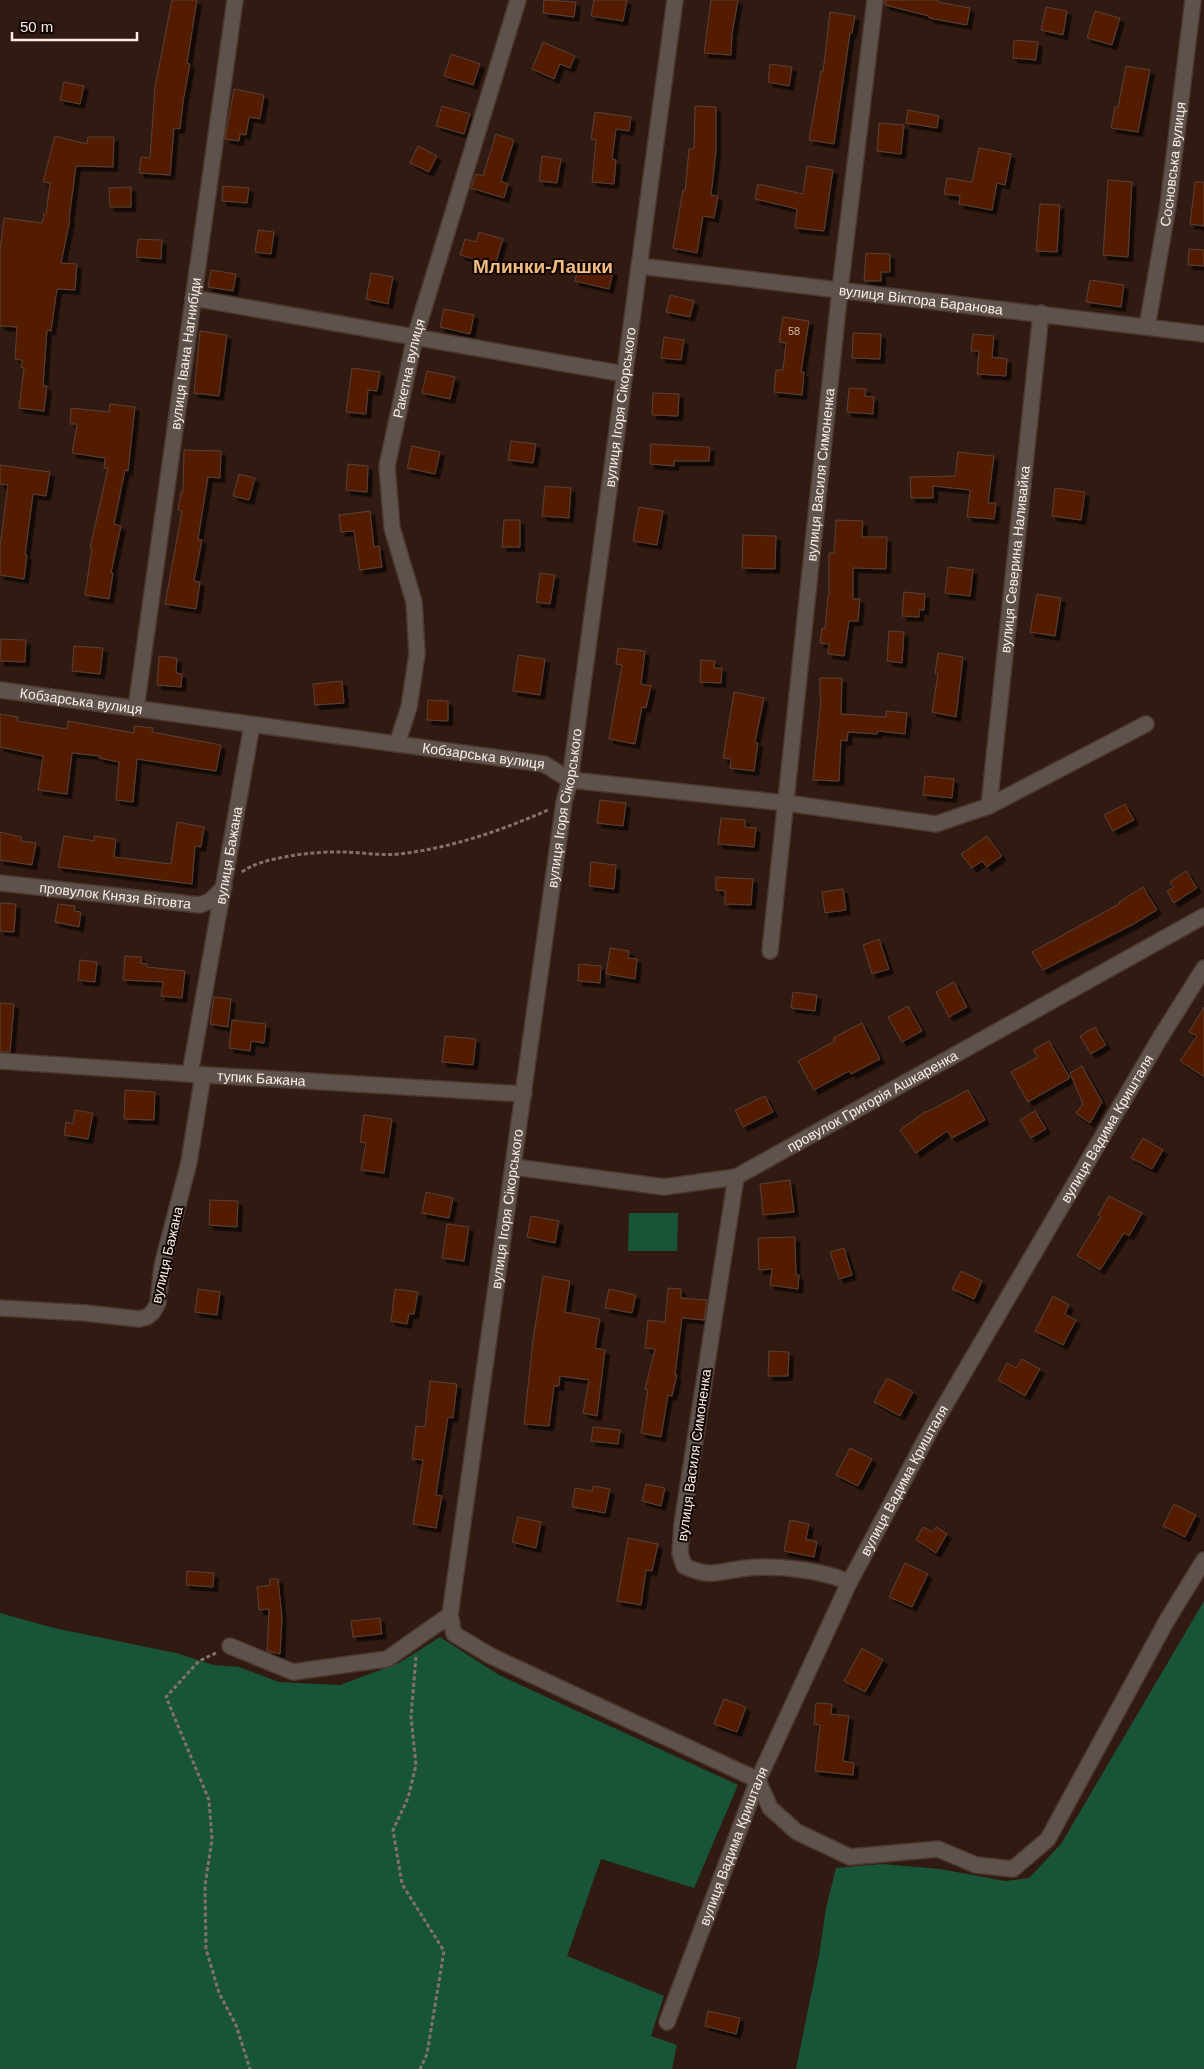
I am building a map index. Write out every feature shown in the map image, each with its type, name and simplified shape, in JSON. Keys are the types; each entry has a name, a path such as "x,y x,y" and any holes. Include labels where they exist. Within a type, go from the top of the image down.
{"street":[{"name":"вулиця Івана Нагнибіди","path":"136,708 235,0"},
{"name":"Ракетна вулиця","path":"397,744 409,707 418,654 414,602 392,528 387,466 415,337 518,0"},
{"name":"вулиця Ігоря Сікорського","path":"450,1615 564,802 570,780 676,0"},
{"name":"вулиця Василя Симоненка","path":"770,951 840,289 875,0"},
{"name":"Сосновська вулиця","path":"1147,327 1168,206 1193,0"},
{"name":"вулиця Віктора Баранова","path":"639,266 1204,334"},
{"path":"193,298 624,374"},
{"name":"вулиця Северина Наливайка","path":"989,806 1041,313"},
{"name":"Кобзарська вулиця","path":"0,690 544,764 570,780 786,803 936,824 989,806 1146,724"},
{"name":"вулиця Бажана","path":"0,1308 85,1313 139,1319 147,1317 153,1312 158,1303 162,1266 189,1162 197,1075 224,887 252,725"},
{"name":"провулок Князя Вітовта","path":"0,882 200,905 210,901 224,887"},
{"name":"провулок Григорія Ашкаренка","path":"514,1167 664,1188 736,1177 1204,916"},
{"name":"вулиця Вадима Кришталя","path":"667,2022 758,1780 849,1583 931,1429 1160,1038 1204,968"},
{"name":"тупик Бажана","path":"0,1061 197,1075 524,1094"},
{"name":"вулиця Василя Симоненка","path":"736,1177 682,1524 680,1553 684,1566 699,1573 716,1575 747,1568 768,1567 838,1577 849,1583"},
{"path":"230,1646 293,1672 387,1659 450,1615 454,1634 491,1656 758,1780 770,1808 797,1832 850,1857 938,1849 976,1865 1013,1868 1048,1839 1166,1622 1204,1560"}],"path":[{"path":"224,887 246,869 278,858 339,852 397,854 447,846 508,827 564,802"},
{"path":"416,1638 416,1664 411,1717 416,1765 408,1798 393,1830 402,1884 444,1951 427,2054 420,2069"},
{"path":"230,1646 199,1661 166,1697 209,1800 212,1839 205,1886 206,1949 219,1993 236,2025 250,2069"}],"green space":[{"path":"629,1213 678,1213 677,1251 628,1251"},
{"path":"1204,1601 1204,2069 796,2069 819,1956 826,1908 836,1868 882,1864 940,1869 1005,1881 1029,1878 1061,1844"},
{"path":"0,1613 54,1628 176,1653 214,1665 239,1667 279,1682 340,1685 399,1663 440,1637 499,1675 738,1785 694,1888 601,1859 567,1956 664,1996 651,2036 677,2045 672,2069 0,2069"}],"building":[{"path":"172,0 197,0 187,63 190,64 180,129 174,128 170,175 139,173 141,157 150,158 155,87"},
{"path":"544,0 576,2 574,17 543,13"},
{"path":"594,0 627,0 623,21 591,16"},
{"path":"711,0 738,0 732,34 731,55 704,53"},
{"path":"885,0 938,0 938,2 970,8 967,25 929,18 929,16 885,5"},
{"path":"1046,7 1067,11 1063,35 1041,30"},
{"path":"1095,11 1120,18 1112,45 1087,38"},
{"path":"830,12 855,16 852,33 850,33 834,144 809,140 821,71 823,72"},
{"path":"1014,40 1038,42 1036,60 1013,58"},
{"path":"543,42 575,56 570,68 560,64 554,79 532,69"},
{"path":"451,54 480,64 473,85 444,76"},
{"path":"770,64 792,67 789,86 768,82"},
{"path":"1126,66 1150,70 1138,132 1111,128 1115,107 1118,107"},
{"path":"64,82 84,86 80,104 60,100"},
{"path":"234,89 264,95 260,119 249,117 246,135 240,134 239,141 225,139"},
{"path":"442,106 470,114 464,134 436,126"},
{"path":"695,106 716,107 716,151 711,195 718,196 714,218 703,216 697,253 673,248 683,190 685,191 689,149 694,149"},
{"path":"908,110 939,116 937,128 906,123"},
{"path":"595,112 631,117 629,131 616,129 612,159 616,160 614,184 592,182 596,140 591,139"},
{"path":"879,123 904,125 901,154 877,151"},
{"path":"496,134 514,140 501,181 508,184 504,198 471,188 476,174 483,176"},
{"path":"55,136 87,144 88,137 114,137 113,167 76,166 70,220 61,263 77,264 75,290 57,289 51,331 47,330 43,386 47,386 44,411 19,408 24,368 21,367 22,360 15,359 17,327 0,326 0,250 4,218 42,223 44,214 46,214 50,183 43,182"},
{"path":"418,146 437,156 429,172 410,163"},
{"path":"979,148 1011,154 1005,185 997,183 992,210 959,204 960,196 944,194 947,178 972,182"},
{"path":"542,156 561,159 557,183 539,181"},
{"path":"807,166 833,170 824,231 795,228 797,209 755,199 758,184 803,194"},
{"path":"1108,180 1132,182 1128,257 1103,255"},
{"path":"1195,182 1204,182 1204,226 1190,224"},
{"path":"223,186 249,188 247,203 222,201"},
{"path":"131,187 131,207 110,207 109,188"},
{"path":"1040,204 1060,205 1057,252 1036,251"},
{"path":"258,230 274,232 271,254 255,252"},
{"path":"479,232 503,239 495,265 460,255 465,239 476,242"},
{"path":"138,239 162,240 161,259 136,257"},
{"path":"1189,249 1204,250 1204,266 1188,265"},
{"path":"866,253 890,254 890,272 881,272 881,281 864,281"},
{"path":"580,260 607,266 606,270 613,271 609,289 575,281"},
{"path":"211,270 236,274 233,291 208,287"},
{"path":"371,273 393,277 388,304 366,299"},
{"path":"1090,280 1124,285 1121,307 1086,302"},
{"path":"670,295 694,301 690,317 666,312"},
{"path":"444,309 474,315 470,334 440,327"},
{"path":"783,317 809,321 801,372 804,372 802,395 774,392 776,370 783,370 786,343 779,342"},
{"path":"200,331 227,335 219,396 194,393"},
{"path":"853,333 881,334 880,359 852,358"},
{"path":"973,334 994,336 992,357 1007,359 1006,376 977,374 979,351 971,351"},
{"path":"664,337 684,340 681,360 661,358"},
{"path":"352,368 380,372 377,391 368,390 366,414 346,412"},
{"path":"427,371 455,377 450,399 422,393"},
{"path":"849,388 866,389 865,396 874,397 873,414 847,412"},
{"path":"653,393 679,394 678,416 652,415"},
{"path":"110,404 135,407 128,471 125,470 114,524 121,526 111,573 113,573 109,599 85,595 92,548 90,548 108,468 104,468 105,458 72,453 77,424 70,424 71,408 109,412"},
{"path":"511,441 536,444 533,463 508,460"},
{"path":"651,444 710,447 709,461 674,461 674,466 650,464"},
{"path":"412,446 440,452 435,474 407,468"},
{"path":"184,450 221,451 220,478 208,477 198,539 202,540 194,581 200,582 196,609 165,604 182,511 178,510 181,492 183,492"},
{"path":"958,452 994,456 988,503 996,503 994,519 967,517 970,490 933,486 933,498 911,498 910,477 955,476"},
{"path":"348,464 368,466 367,492 346,490"},
{"path":"0,465 50,472 46,496 33,494 25,555 27,555 24,579 0,575 0,546 8,485 0,484"},
{"path":"239,474 255,478 249,500 233,496"},
{"path":"545,486 571,488 569,518 542,516"},
{"path":"1055,488 1085,492 1081,520 1052,516"},
{"path":"639,507 663,511 657,545 633,541"},
{"path":"370,511 374,547 379,546 382,567 360,570 354,531 341,532 339,515"},
{"path":"504,520 520,520 520,547 502,547"},
{"path":"836,520 863,521 862,537 887,537 886,569 853,568 853,599 860,599 858,621 849,621 844,656 828,654 829,644 820,643 822,628 825,629 829,596 829,553 834,553"},
{"path":"743,535 776,536 775,569 742,568"},
{"path":"948,567 973,570 970,596 945,593"},
{"path":"540,573 555,575 550,604 536,602"},
{"path":"904,592 925,594 924,610 919,610 919,617 902,616"},
{"path":"1037,594 1061,598 1055,636 1030,632"},
{"path":"889,631 904,632 902,663 887,661"},
{"path":"1,639 26,640 25,662 0,661"},
{"path":"74,646 103,648 100,674 72,671"},
{"path":"618,648 645,651 641,684 651,686 646,708 642,707 635,744 609,739 622,665 616,664"},
{"path":"938,653 963,657 956,717 932,712 938,674 935,674"},
{"path":"518,655 545,659 540,695 513,691"},
{"path":"159,656 177,658 176,673 182,674 181,687 157,685"},
{"path":"701,660 715,661 714,668 722,668 721,683 700,682"},
{"path":"820,678 842,678 841,714 886,717 886,711 907,713 905,734 878,731 877,734 848,732 847,741 841,740 839,781 813,780 821,698"},
{"path":"342,681 344,703 315,705 313,684"},
{"path":"734,692 764,698 755,742 758,743 754,771 730,768 731,759 723,758"},
{"path":"428,700 448,701 448,721 427,720"},
{"path":"0,714 18,717 17,721 67,729 68,721 134,733 134,726 153,728 152,732 221,745 216,771 137,759 133,802 116,800 119,762 99,758 100,756 72,753 67,794 38,790 43,756 0,747"},
{"path":"925,776 954,779 952,798 923,795"},
{"path":"600,800 626,803 623,826 597,823"},
{"path":"1125,804 1134,820 1113,831 1104,815"},
{"path":"721,818 745,820 745,827 756,828 754,847 718,844"},
{"path":"177,822 204,827 201,847 195,846 192,884 58,867 64,836 94,841 94,836 116,839 114,857 171,864"},
{"path":"0,832 21,837 21,841 36,843 32,865 0,860"},
{"path":"987,836 1002,856 987,867 982,861 972,868 961,854"},
{"path":"591,862 616,865 614,889 589,886"},
{"path":"1186,871 1197,888 1174,903 1167,891 1174,887 1170,882"},
{"path":"716,877 753,879 751,905 725,904 725,891 716,890"},
{"path":"1143,887 1157,910 1132,925 1043,970 1032,952 1119,904 1119,902"},
{"path":"843,889 846,910 825,913 822,892"},
{"path":"0,903 16,904 14,932 0,931"},
{"path":"58,904 75,906 74,911 81,912 79,927 55,922"},
{"path":"879,939 889,969 872,974 863,945"},
{"path":"610,948 629,951 628,958 637,959 635,979 606,974"},
{"path":"125,956 141,957 141,963 147,964 147,967 185,971 182,998 161,996 163,982 123,980"},
{"path":"80,960 97,962 95,982 78,980"},
{"path":"579,964 601,966 600,983 578,981"},
{"path":"954,982 967,1007 949,1017 936,992"},
{"path":"793,992 817,995 815,1011 791,1008"},
{"path":"214,997 231,999 228,1027 210,1024"},
{"path":"0,1003 14,1004 10,1052 0,1052"},
{"path":"908,1006 922,1031 902,1042 888,1017"},
{"path":"1204,1007 1204,1077 1180,1061 1197,1036 1189,1032"},
{"path":"232,1020 266,1024 264,1043 251,1041 250,1051 229,1048"},
{"path":"862,1023 880,1059 851,1074 849,1071 814,1090 798,1061 835,1041 833,1038"},
{"path":"1095,1027 1106,1045 1091,1054 1080,1036"},
{"path":"445,1036 476,1039 473,1065 442,1062"},
{"path":"1049,1041 1070,1078 1028,1102 1011,1072 1038,1057 1033,1050"},
{"path":"1082,1066 1102,1102 1090,1123 1076,1113 1083,1104 1070,1073"},
{"path":"125,1090 155,1092 154,1120 124,1119"},
{"path":"968,1090 985,1120 952,1138 947,1131 916,1153 900,1130 926,1111"},
{"path":"765,1096 773,1112 743,1127 735,1110"},
{"path":"75,1110 93,1113 88,1139 64,1135 66,1122 73,1124"},
{"path":"1035,1111 1046,1129 1031,1138 1020,1120"},
{"path":"364,1115 392,1119 384,1173 361,1170 366,1143 360,1142"},
{"path":"1143,1138 1163,1150 1152,1169 1131,1158"},
{"path":"790,1180 794,1212 763,1215 760,1184"},
{"path":"426,1192 453,1198 449,1218 422,1213"},
{"path":"1109,1196 1142,1213 1129,1236 1124,1233 1100,1270 1077,1255 1101,1217 1098,1215"},
{"path":"210,1200 238,1201 237,1227 209,1225"},
{"path":"531,1216 559,1221 555,1243 527,1237"},
{"path":"447,1224 469,1227 464,1261 442,1258"},
{"path":"795,1237 796,1275 799,1275 798,1289 770,1285 772,1269 759,1270 758,1238"},
{"path":"844,1248 852,1275 839,1279 830,1252"},
{"path":"961,1271 982,1281 974,1299 952,1289"},
{"path":"543,1276 570,1281 565,1312 600,1319 595,1348 605,1350 597,1416 583,1413 589,1380 560,1376 559,1386 554,1386 549,1426 524,1424 533,1340"},
{"path":"668,1288 681,1289 681,1298 707,1300 704,1320 682,1318 675,1375 677,1375 672,1396 668,1395 661,1437 641,1433 648,1390 645,1389 655,1349 645,1348 648,1320 665,1322"},
{"path":"198,1289 220,1292 217,1315 195,1312"},
{"path":"395,1289 418,1292 414,1314 409,1314 407,1324 391,1321"},
{"path":"609,1289 636,1295 632,1313 605,1308"},
{"path":"1053,1296 1069,1305 1065,1314 1076,1320 1063,1345 1035,1331"},
{"path":"769,1351 789,1352 788,1376 768,1376"},
{"path":"1022,1359 1040,1369 1025,1396 998,1380 1007,1363 1016,1368"},
{"path":"887,1378 913,1392 900,1416 874,1402"},
{"path":"430,1381 457,1384 453,1418 448,1417 436,1495 442,1496 436,1528 413,1524 423,1460 412,1459 416,1426 425,1427"},
{"path":"593,1427 620,1430 618,1444 591,1441"},
{"path":"850,1448 872,1459 858,1486 836,1475"},
{"path":"646,1484 665,1488 661,1506 642,1501"},
{"path":"593,1486 610,1489 605,1513 572,1507 575,1488 592,1491"},
{"path":"1174,1504 1196,1515 1185,1537 1163,1526"},
{"path":"518,1517 541,1522 536,1548 512,1542"},
{"path":"790,1520 809,1524 806,1539 817,1542 814,1557 784,1551"},
{"path":"923,1527 933,1532 936,1527 947,1534 936,1553 916,1540"},
{"path":"628,1538 658,1544 652,1571 646,1570 641,1605 617,1601"},
{"path":"905,1563 928,1574 912,1607 889,1597"},
{"path":"187,1571 214,1573 213,1587 186,1585"},
{"path":"270,1579 278,1579 282,1618 280,1654 267,1651 269,1609 259,1610 257,1587 270,1585"},
{"path":"380,1618 382,1634 353,1637 351,1621"},
{"path":"862,1648 883,1660 865,1692 844,1681"},
{"path":"724,1699 746,1707 737,1732 714,1724"},
{"path":"816,1703 832,1704 831,1714 849,1716 843,1761 854,1763 853,1775 815,1771 820,1725 814,1724"},
{"path":"708,2011 740,2018 736,2034 705,2026"}],"district":[{"name":"Млинки-Лашки","path":"543,266"}]}
